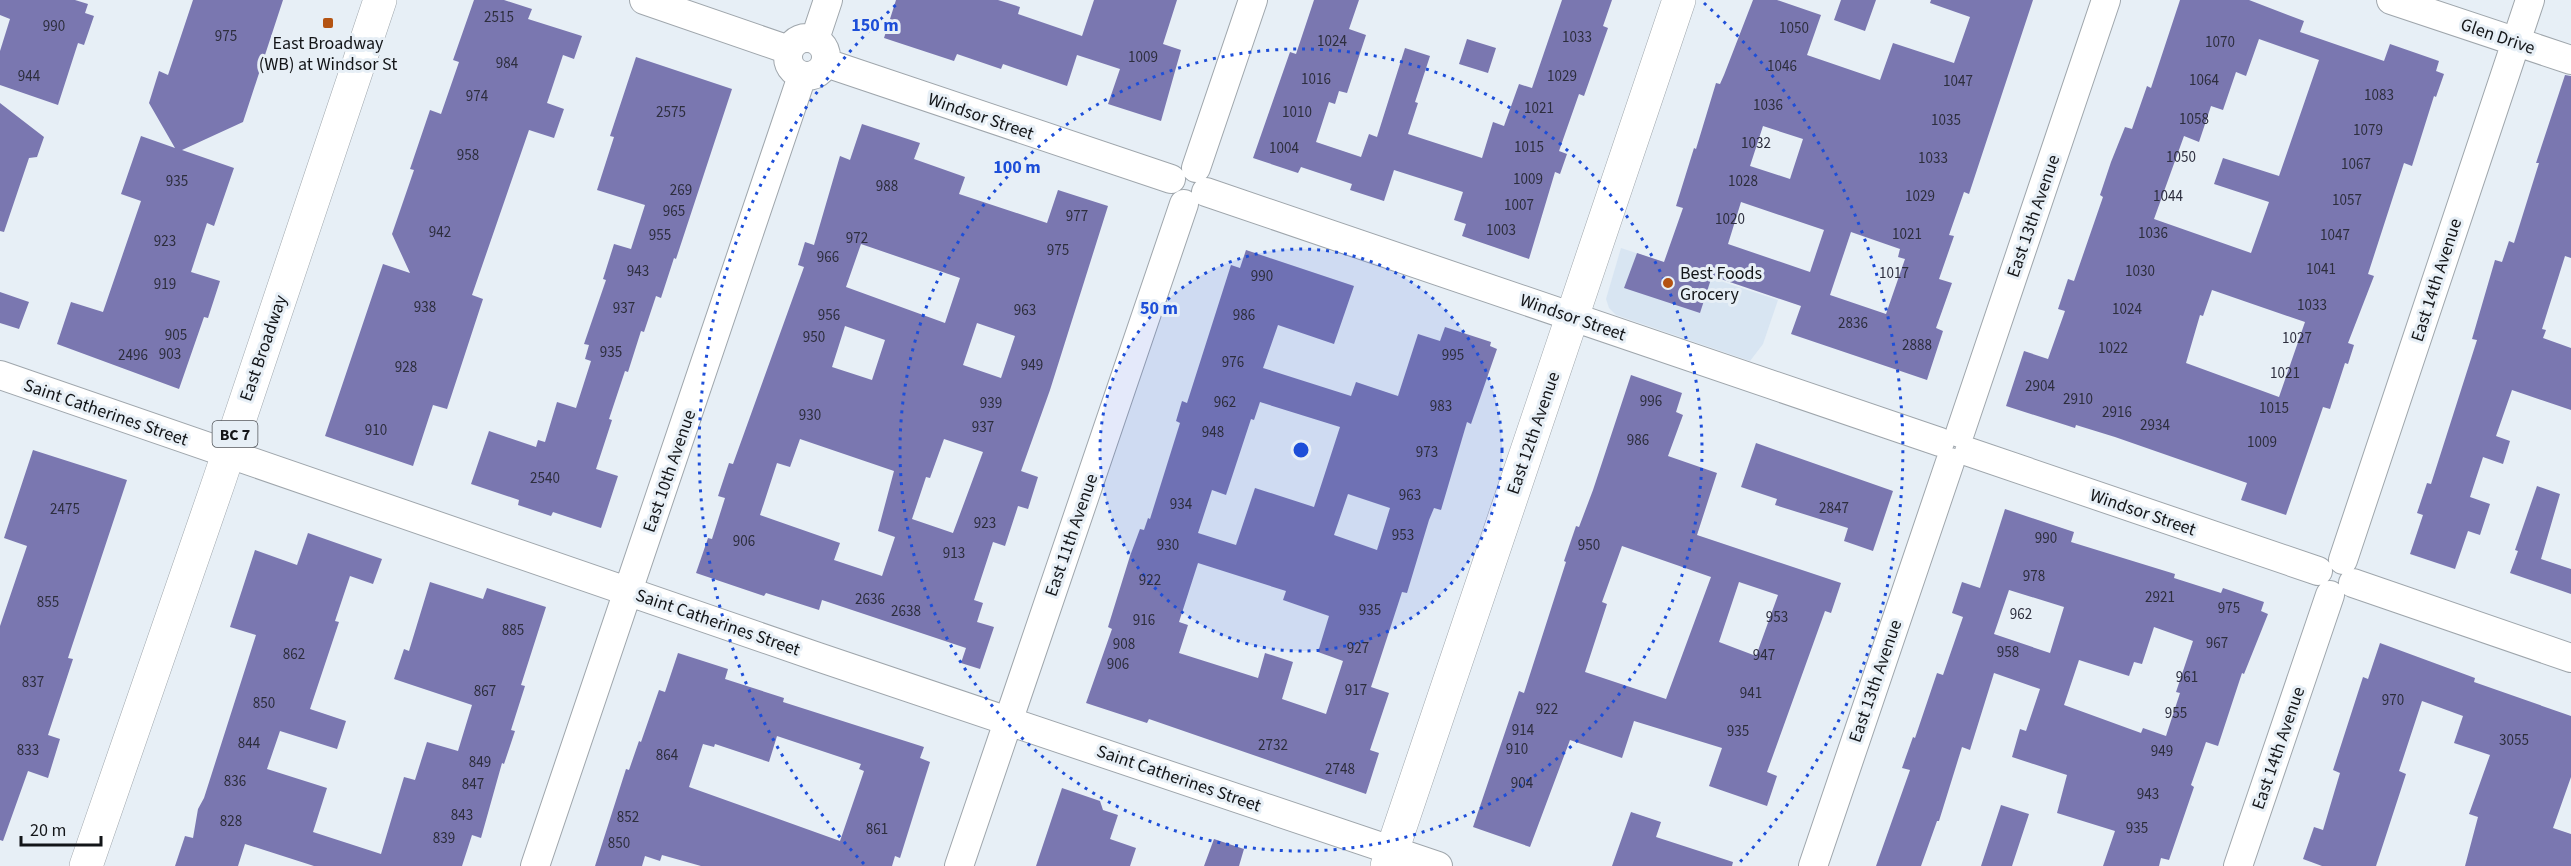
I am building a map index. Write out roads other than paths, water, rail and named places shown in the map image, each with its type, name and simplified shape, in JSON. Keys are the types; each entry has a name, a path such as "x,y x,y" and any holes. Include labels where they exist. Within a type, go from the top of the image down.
{"main road":[{"name":"East Broadway","path":"86,866 380,0"},
{"name":"East 12th Avenue","path":"1389,858 1679,0"}],"street":[{"path":"644,0 789,50 803,38 814,59"},
{"name":"East 10th Avenue","path":"535,866 628,590 814,59 828,0"},
{"name":"East 11th Avenue","path":"959,866 1253,0"},
{"name":"East 13th Avenue","path":"1813,866 2106,0"},
{"name":"Glen Drive","path":"2391,0 2571,60"},
{"name":"East 14th Avenue","path":"2238,866 2530,0"},
{"name":"Windsor Street","path":"814,59 2571,658"},
{"name":"Saint Catherines Street","path":"0,375 1008,720 1389,858 1438,866"}],"place":[{"name":"East Broadway (WB) at Windsor St","path":"328,23"},
{"name":"Best Foods Grocery","path":"1668,283"}]}
